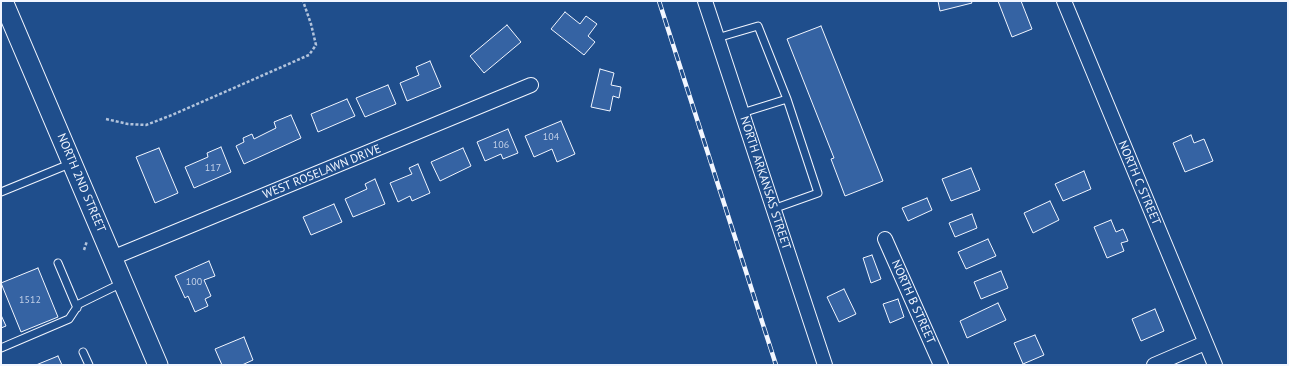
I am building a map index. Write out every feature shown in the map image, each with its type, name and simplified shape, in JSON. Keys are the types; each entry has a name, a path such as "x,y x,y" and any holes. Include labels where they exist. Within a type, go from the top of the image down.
{"main road":[{"name":"NORTH 2ND STREET","path":"3,1 158,365"}],"street":[{"name":"NORTH ARKANSAS STREET","path":"705,1 825,365"},
{"name":"NORTH C STREET","path":"1064,1 1205,343 1216,365"},
{"name":"WEST ROSELAWN DRIVE","path":"112,258 531,85"},
{"name":"NORTH B STREET","path":"885,239 941,365"},
{"path":"1154,365 1205,343"}],"lane":[{"path":"717,38 758,26 787,99 818,193 773,209"},
{"path":"742,113 787,99"},
{"path":"1,192 72,163"},
{"path":"58,264 76,308"},
{"path":"1,348 69,319 79,304 123,283"},
{"path":"83,352 88,365"}],"path":[{"path":"106,119 128,124 146,125 309,55 316,46 311,24 303,1"}],"building":[{"path":"938,1 971,1 972,3 940,11"},
{"path":"998,1 1021,1 1032,29 1012,37"},
{"path":"565,12 580,24 586,16 597,24 588,36 595,42 584,55 551,29"},
{"path":"507,25 521,42 484,73 470,56"},
{"path":"821,26 883,181 845,196 831,159 834,158 787,39"},
{"path":"430,61 441,87 407,101 400,83 419,75 416,67"},
{"path":"600,69 614,73 611,85 621,87 619,98 613,96 610,111 591,107"},
{"path":"388,85 396,104 365,117 356,98"},
{"path":"347,99 355,116 318,132 311,114"},
{"path":"291,115 301,138 244,164 236,146 244,142 243,138 252,134 254,139 276,128 274,122"},
{"path":"561,121 575,154 557,162 552,149 534,157 525,136"},
{"path":"508,129 518,153 503,159 501,154 485,161 477,142"},
{"path":"1191,135 1194,143 1204,139 1213,161 1185,172 1173,143"},
{"path":"221,147 231,172 194,188 185,167 208,157 207,153"},
{"path":"159,148 178,193 155,203 136,157"},
{"path":"463,148 471,166 440,181 431,162"},
{"path":"418,164 430,193 412,201 410,196 398,202 390,183 412,174 409,168"},
{"path":"971,168 980,190 951,201 942,179"},
{"path":"1084,171 1091,189 1063,201 1055,184"},
{"path":"375,179 385,204 353,217 345,199 367,189 365,184"},
{"path":"927,198 932,210 908,221 902,208"},
{"path":"1050,201 1059,220 1033,233 1024,213"},
{"path":"334,204 342,222 311,235 303,217"},
{"path":"972,214 977,228 955,237 949,223"},
{"path":"1111,220 1116,232 1123,229 1128,241 1121,243 1124,251 1107,258 1094,227"},
{"path":"988,239 996,256 966,269 958,252"},
{"path":"872,255 881,279 871,283 863,258"},
{"path":"209,261 215,276 204,280 211,296 205,299 208,306 195,312 188,296 185,298 175,276"},
{"path":"38,268 58,317 21,332 1,283"},
{"path":"1001,271 1008,288 981,299 974,282"},
{"path":"844,289 856,314 839,322 827,297"},
{"path":"898,299 904,317 890,323 883,304"},
{"path":"998,303 1006,320 967,338 960,321"},
{"path":"1155,309 1164,331 1141,341 1132,319"},
{"path":"1,315 6,326 1,328"},
{"path":"1035,335 1044,355 1023,364 1014,343"},
{"path":"244,337 253,360 242,365 222,365 215,349"},
{"path":"58,356 62,365 36,365"}],"railway":[{"path":"659,1 776,365"}]}
